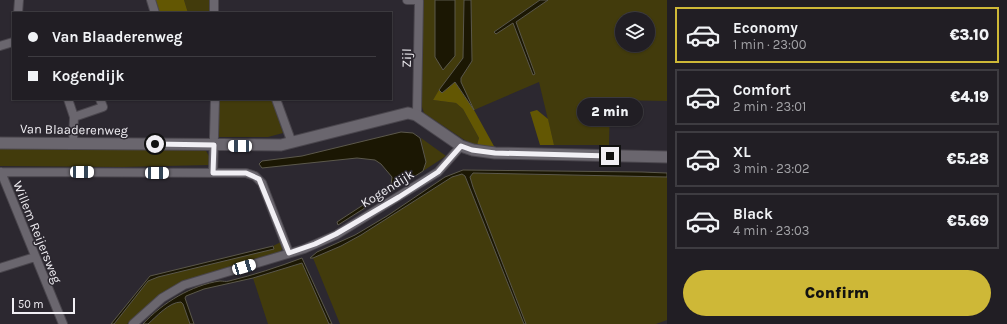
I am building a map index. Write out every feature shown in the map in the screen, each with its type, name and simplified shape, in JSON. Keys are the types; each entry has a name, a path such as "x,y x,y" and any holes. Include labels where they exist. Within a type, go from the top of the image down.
{"street":[{"path":"18,12 19,0"},
{"path":"151,0 155,12"},
{"path":"214,0 214,12"},
{"name":"Zijl","path":"407,0 419,0 416,115"},
{"path":"0,46 12,42"},
{"path":"68,100 74,117 73,143"},
{"path":"74,117 103,107 100,100"},
{"path":"213,173 215,100"},
{"path":"276,100 292,144"},
{"name":"Van Blaaderenweg","path":"0,142 267,146 292,144 402,114 408,113 416,115"},
{"path":"416,115 461,146 472,150 495,153 667,157"},
{"name":"Kogendijk","path":"133,324 162,298 184,285 289,253 315,244 336,234 438,172 461,146"},
{"path":"0,172 246,173 259,179 289,253"},
{"name":"Willem Reijersweg","path":"0,172 63,324"},
{"path":"0,268 35,257"}],"shaded area":[{"path":"154,0 184,0 188,12 158,12"},
{"path":"184,0 210,0 211,12 188,12"},
{"path":"422,0 435,0 435,57 455,56 455,0 464,0 463,58 433,100 456,103 463,109 479,138 477,145 463,139 424,113 421,104"},
{"path":"435,0 455,0 455,56 443,70 435,57"},
{"path":"464,0 471,0 472,61 461,78 461,82 474,110 455,82 442,93 439,90 463,58"},
{"path":"471,0 540,0 494,32 496,33 513,23 533,75 516,22 548,0 667,0 667,101 610,100 609,145 554,145 539,82 474,110 461,82 461,78 472,61"},
{"path":"540,0 548,0 516,22 535,74 533,75 513,23 496,34 494,32"},
{"path":"455,82 474,110 495,148 477,145 479,138 463,109 456,103 433,100 439,90 442,93"},
{"path":"219,100 272,100 283,133 268,137 218,137"},
{"path":"537,110 548,119 554,145 540,145 530,112"},
{"path":"401,132 413,133 420,138 426,162 423,171 338,225 337,222 383,192 391,185 392,177 381,164 375,160 357,158 262,168 259,164 262,161 302,156"},
{"path":"421,138 446,156 423,171 426,162"},
{"path":"0,149 205,149 209,156 209,165 122,167 0,166"},
{"path":"463,170 642,172 667,173 667,177 473,173 470,177 473,187 526,324 524,324 465,176 462,174 452,177 361,235 341,246 310,258 317,252 355,235 387,216 445,177"},
{"path":"473,173 667,177 667,320 656,324 526,324 473,187 470,177"},
{"path":"462,174 465,176 524,324 340,324 313,258 341,246 361,235 452,177"},
{"path":"281,242 282,249 280,252 178,285 154,300 127,324 114,324 148,281 158,277 274,249 273,246"},
{"path":"273,246 274,249 158,277 148,281 114,324 111,324 150,276"},
{"path":"302,258 332,324 329,324 302,263 253,278 204,289 186,296 185,298 194,324 190,324 181,302 172,304 148,324 143,324 168,302 199,286 248,276"},
{"path":"302,263 329,324 268,324 253,278"},
{"path":"177,302 181,302 183,304 190,324 148,324 166,308"}],"route":[{"path":"155,144 214,145 213,173 246,173 259,179 262,183 289,253 304,249 356,224 438,172 446,165 461,146 472,150 495,153 610,156"}]}
